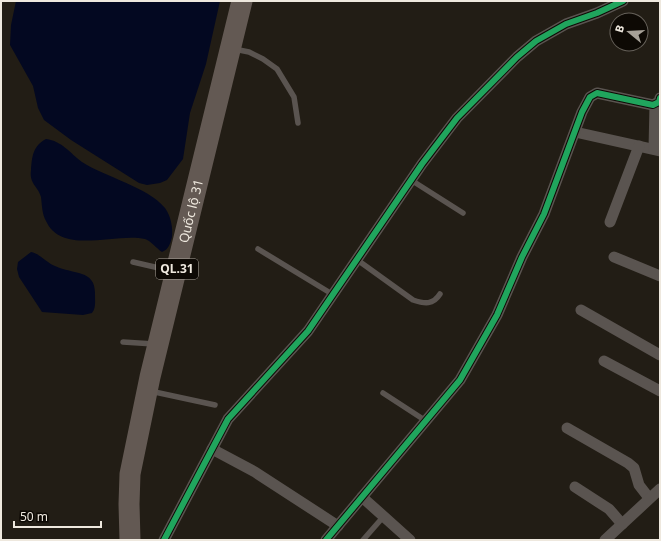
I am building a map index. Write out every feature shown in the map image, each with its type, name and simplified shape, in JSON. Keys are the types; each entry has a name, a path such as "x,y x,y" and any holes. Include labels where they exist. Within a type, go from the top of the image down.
{"highway":[{"name":"Quốc lộ 31","path":"130,540 130,474 158,344 242,1"}],"street":[{"path":"164,540 228,419 308,331 411,180 457,118 517,56 536,40 566,24 597,13 623,1"},
{"path":"326,540 460,380 497,315 522,257 544,214 582,112 593,94 597,93 658,101 657,150 575,132"},
{"path":"610,222 639,146"},
{"path":"614,257 660,276"},
{"path":"581,310 660,355"},
{"path":"604,361 660,391"},
{"path":"567,428 628,463 634,468 639,485 649,498"},
{"path":"212,449 255,472 338,526"},
{"path":"575,487 609,509 622,524"},
{"path":"606,540 660,489"},
{"path":"362,497 410,540"}],"lane":[{"path":"230,49 249,52 263,59 277,69 294,97 298,123"},
{"path":"411,180 463,212"},
{"path":"258,249 332,294"},
{"path":"356,260 413,300 424,303 432,302 440,294"},
{"path":"133,262 176,272"},
{"path":"123,342 158,344"},
{"path":"148,391 215,405"},
{"path":"384,393 426,422"},
{"path":"363,540 384,516"}],"water":[{"path":"16,1 220,1 206,64 190,113 183,159 167,180 160,183 147,185 139,183 71,140 44,120 38,108 33,86 10,45 11,25"},
{"path":"46,139 57,142 82,162 91,167 148,194 165,208 169,215 172,230 172,237 168,248 162,252 145,239 120,238 77,240 64,238 54,232 46,221 42,209 41,197 31,179 34,152 38,145"},
{"path":"31,252 37,254 55,266 82,274 92,281 95,302 92,313 83,315 42,312 19,277 17,269 18,262"}],"cycle path":[{"path":"164,540 228,419 308,331 422,164 457,118 517,57 536,41 566,24 597,13 623,1"},
{"path":"326,540 460,380 497,315 522,257 544,214 582,112 590,97 597,93 653,105 659,102 660,98"}]}
